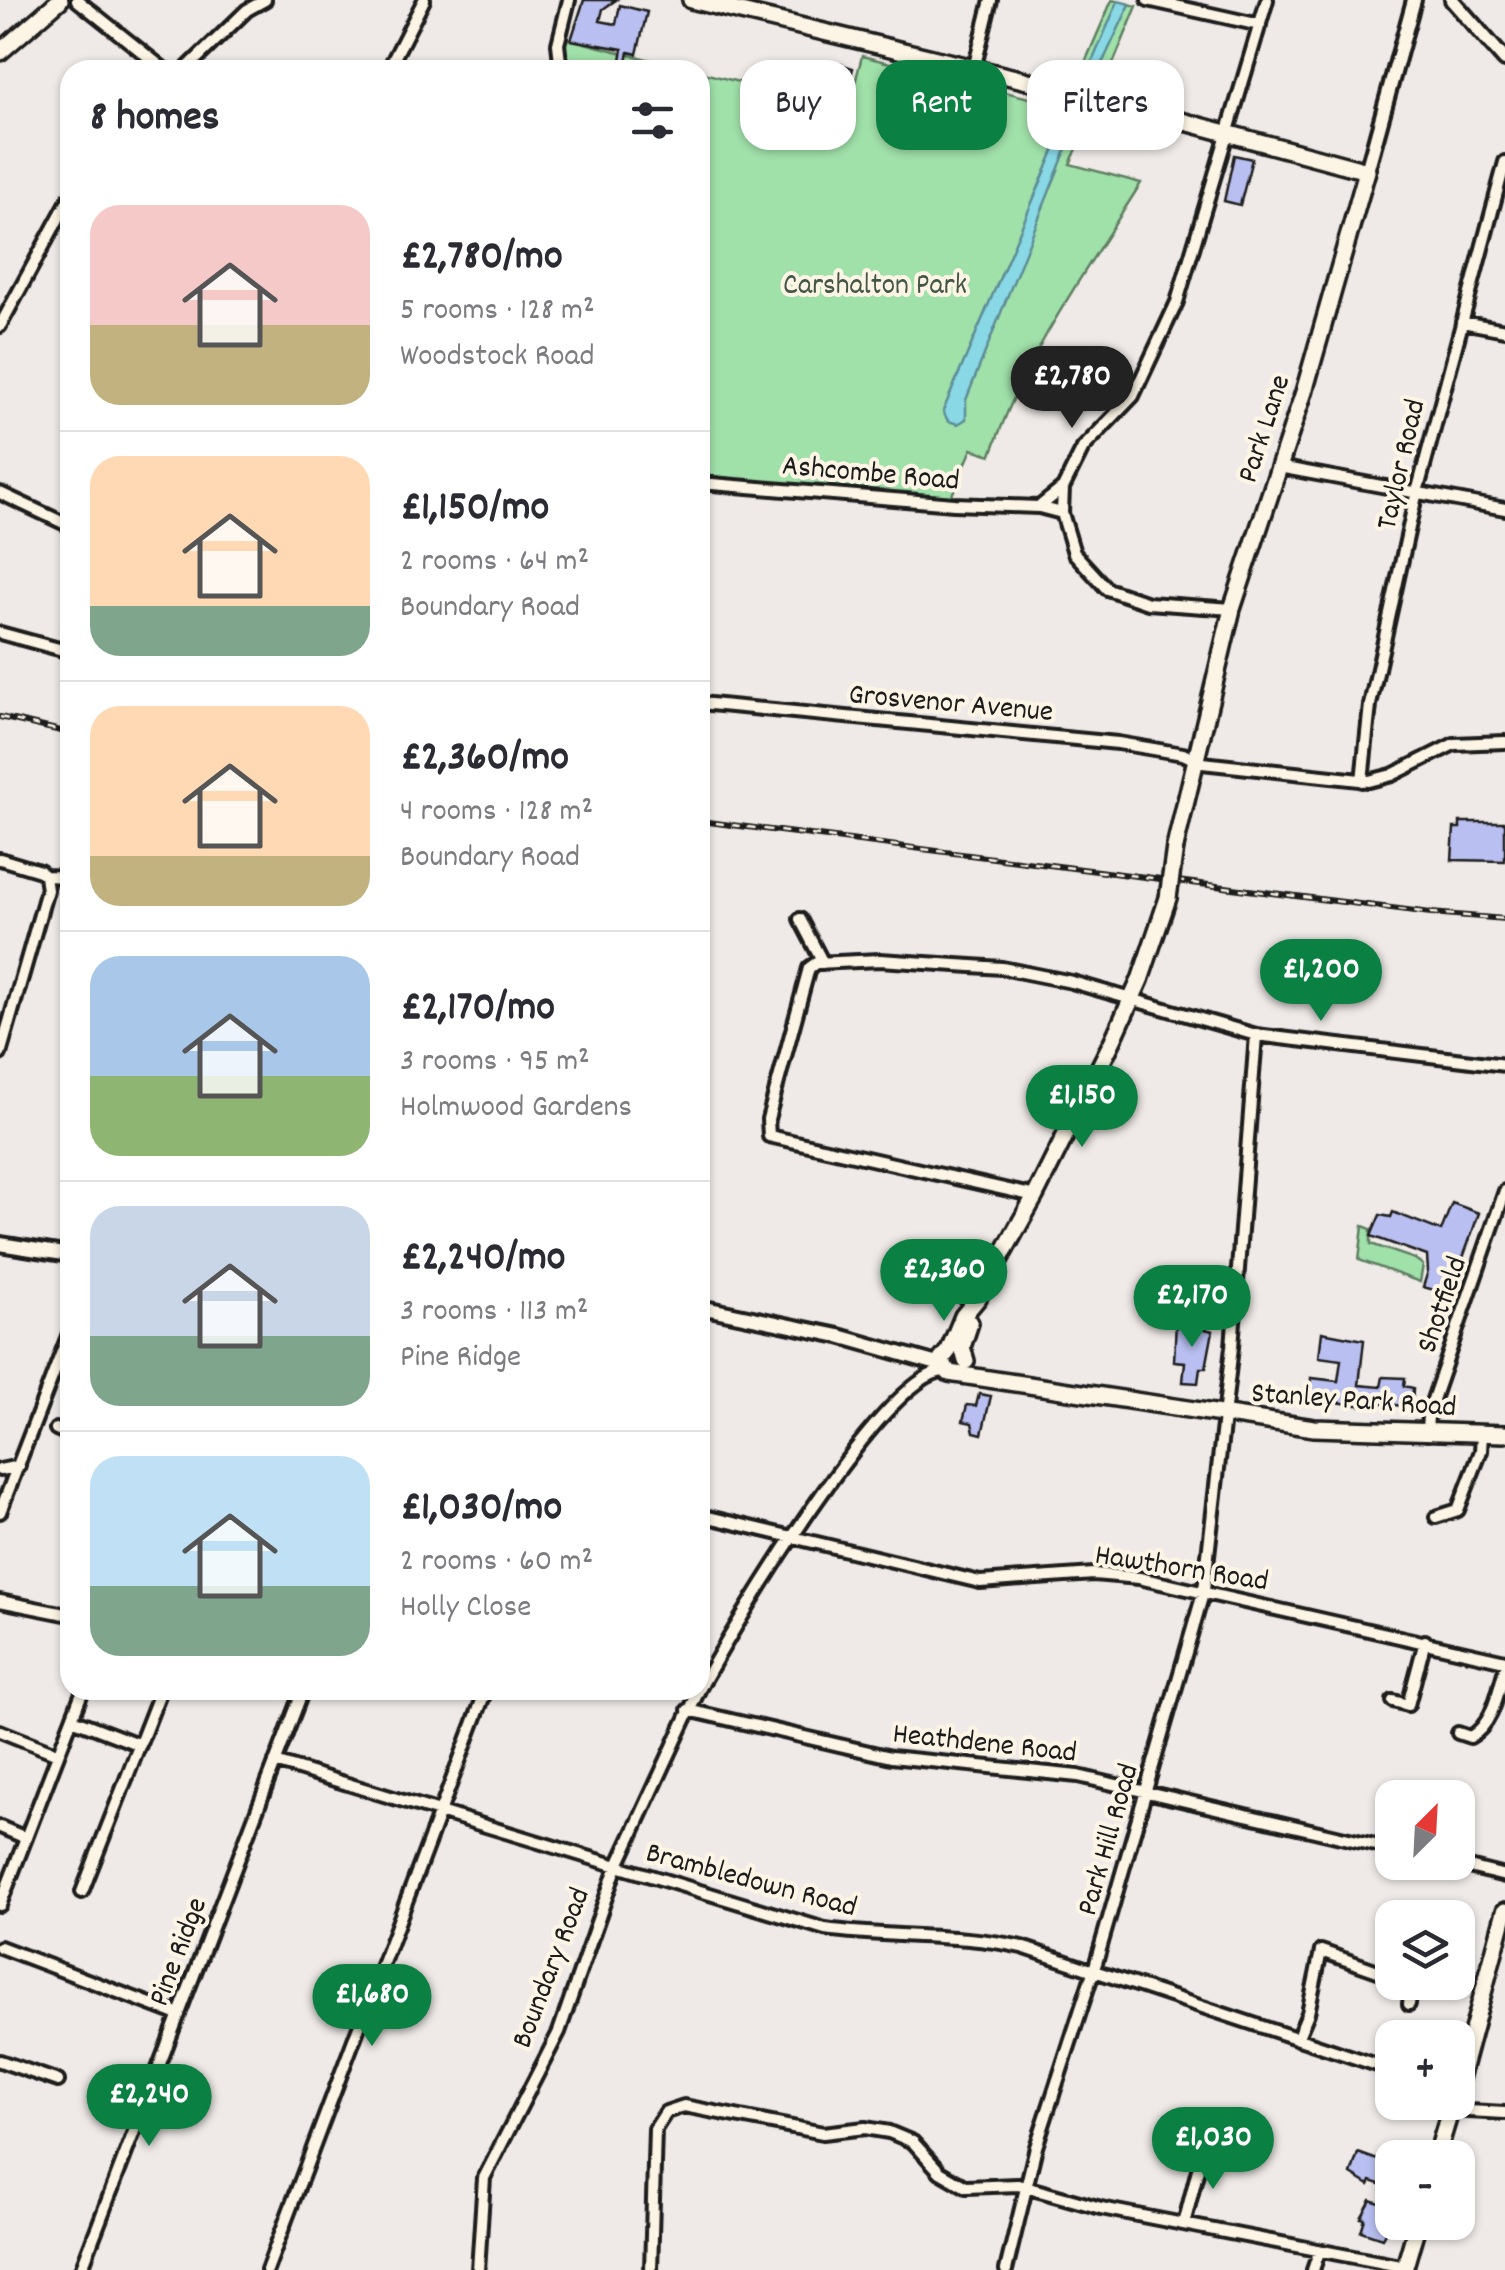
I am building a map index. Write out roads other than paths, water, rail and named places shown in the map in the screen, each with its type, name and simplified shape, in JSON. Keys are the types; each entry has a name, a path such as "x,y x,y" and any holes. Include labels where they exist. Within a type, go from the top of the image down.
{"main road":[{"path":"0,52 60,0"},
{"path":"696,1 941,60"},
{"path":"1007,76 1367,171"},
{"name":"Park Lane","path":"1132,998 1168,898 1175,846 1232,610 1367,171"},
{"path":"952,1361 963,1316 978,1298 1035,1196 1132,998"},
{"name":"Stanley Park Road","path":"952,1361 1022,1382 1314,1428 1505,1434"},
{"path":"1475,2023 1505,1911"},
{"path":"1405,2268 1413,2240"}],"street":[{"path":"77,0 152,60"},
{"path":"196,60 248,10 266,0"},
{"path":"393,60 424,0"},
{"path":"560,60 558,44 570,0"},
{"path":"976,60 990,0"},
{"path":"1148,0 1260,25"},
{"path":"1232,610 1158,605 1107,589 1074,553 1062,514 1063,488 1083,448 1133,396 1177,302 1267,0"},
{"name":"Park Lane","path":"1367,171 1414,0"},
{"path":"1452,0 1505,60"},
{"name":"Taylor Road","path":"1362,781 1373,686 1434,418 1505,162"},
{"path":"0,326 60,215"},
{"path":"1462,322 1505,330"},
{"path":"1279,467 1505,509"},
{"name":"Ashcombe Road","path":"710,484 954,504 1039,506 1062,514"},
{"path":"1039,506 1063,488"},
{"path":"0,493 60,521"},
{"path":"0,633 60,649"},
{"name":"Grosvenor Avenue","path":"710,704 1118,742 1246,770 1362,781"},
{"path":"1362,781 1392,775 1454,744 1505,742"},
{"path":"0,858 40,871 47,890 0,1054"},
{"path":"45,876 60,877"},
{"path":"800,919 822,963"},
{"path":"1035,1196 769,1136 768,1119 806,973 812,965 880,960 979,965 1048,976 1256,1036 1505,1065"},
{"name":"Park Hill Road","path":"1006,2270 1024,2187 1204,1590 1225,1416 1256,1036"},
{"name":"Shotfield","path":"1427,1434 1431,1404 1505,1191"},
{"path":"0,1244 60,1253"},
{"name":"Stanley Park Road","path":"710,1309 952,1361"},
{"path":"0,1512 3,1490 19,1466 60,1357"},
{"name":"Boundary Road","path":"710,1672 791,1536 848,1459 918,1384 952,1361"},
{"path":"56,1429 60,1431"},
{"path":"1436,1517 1458,1510 1481,1451 1482,1434"},
{"path":"0,1470 19,1466"},
{"name":"Hawthorn Road","path":"710,1517 980,1582 1094,1574 1204,1590 1505,1661"},
{"path":"0,1600 60,1613"},
{"path":"1393,1701 1408,1705 1425,1641"},
{"path":"1458,1733 1470,1737 1478,1733 1496,1702 1505,1669"},
{"path":"0,1905 79,1700"},
{"path":"82,1892 157,1700"},
{"name":"Pine Ridge","path":"82,2270 299,1700"},
{"path":"267,2270 482,1700"},
{"name":"Boundary Road","path":"478,2270 484,2178 559,2032 617,1867 694,1700"},
{"name":"Heathdene Road","path":"688,1710 891,1757 1068,1774 1375,1846"},
{"path":"72,1719 140,1745"},
{"path":"0,1732 58,1754"},
{"name":"Brambledown Road","path":"275,1762 825,1929 988,1940 1022,1947 1375,2065"},
{"path":"0,1826 26,1838"},
{"path":"1475,1868 1505,1876"},
{"path":"0,1947 178,2014"},
{"path":"1298,2040 1321,1952 1375,1970"},
{"path":"1409,2004 1410,2000"},
{"path":"0,2062 58,2081"},
{"path":"652,2270 654,2130 661,2116 679,2106 823,2133 866,2128 888,2132 913,2142 940,2172 972,2188 1024,2187 1100,2208 1405,2268"},
{"path":"1475,2109 1505,2113"},
{"path":"1184,2224 1205,2142 1236,2150"},
{"path":"1313,2270 1319,2252"}],"water":[{"path":"1118,1 1130,4 1104,60 1093,60"},
{"path":"1054,150 1066,150 966,400 966,419 958,424 948,421 943,411"}],"railway":[{"path":"0,717 60,731"},
{"path":"710,822 1505,919"}],"park label":[{"name":"Carshalton Park","path":"875,283"}]}
